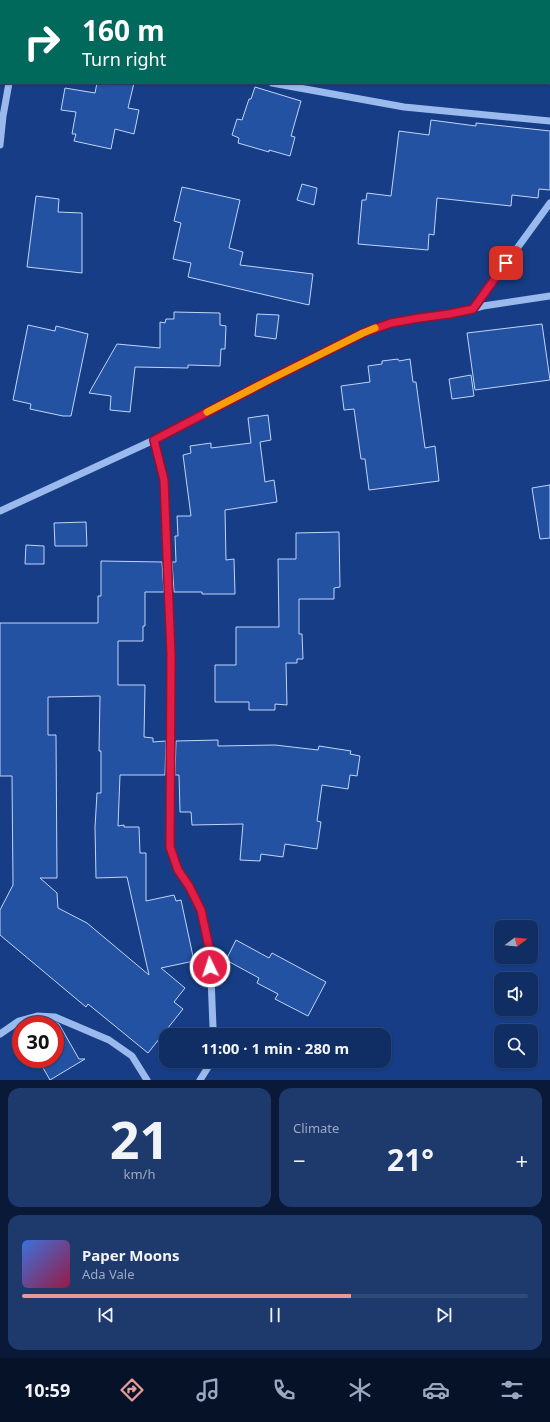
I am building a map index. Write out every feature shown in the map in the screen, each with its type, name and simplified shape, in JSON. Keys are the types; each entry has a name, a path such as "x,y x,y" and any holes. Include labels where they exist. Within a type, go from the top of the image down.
{"street":[{"path":"0,145 9,84"},
{"path":"278,84 404,107 550,122"},
{"path":"473,309 550,203"},
{"path":"0,511 154,440 363,333 391,323 550,296"},
{"path":"154,440 164,480 171,655 170,847 178,870 189,886 201,910 210,952 213,1028"},
{"path":"0,1034 19,1021 37,1016 56,1017 109,1040 132,1056 147,1080"},
{"path":"200,1080 208,1068"}],"building":[{"path":"97,84 134,84 128,108 139,110 134,134 115,129 111,149 74,141 76,134 72,134 76,112 61,110 65,88 95,93"},
{"path":"255,87 301,101 291,136 295,137 290,156 269,150 269,152 238,143 239,138 232,135 237,119 242,120"},
{"path":"431,120 476,126 476,123 550,131 550,190 539,189 538,198 512,195 511,206 437,198 434,235 429,234 428,250 358,244 362,200 366,200 367,193 391,196 399,131 429,135"},
{"path":"302,184 317,188 314,205 297,200"},
{"path":"182,187 240,200 229,248 243,252 240,265 313,274 309,305 188,277 191,263 173,259 181,223 174,221"},
{"path":"36,196 59,199 58,212 82,213 82,273 27,267"},
{"path":"174,312 220,313 220,325 226,326 225,349 221,349 220,366 188,365 188,368 135,367 130,412 110,410 111,396 89,393 117,344 160,348 160,322 165,323 166,319 174,319"},
{"path":"257,314 279,315 276,339 255,336"},
{"path":"542,324 550,380 475,390 467,333"},
{"path":"28,325 55,331 56,326 88,334 71,416 63,416 30,409 31,404 13,400"},
{"path":"398,359 399,361 410,359 413,382 416,382 425,448 435,446 439,481 369,490 365,459 361,459 354,409 344,410 341,386 370,382 368,366 382,364 382,361"},
{"path":"471,375 474,396 452,399 449,379"},
{"path":"268,415 271,440 260,442 265,482 274,480 277,502 225,510 226,560 234,559 235,594 174,592 172,562 176,562 175,536 178,536 177,516 191,516 183,455 191,453 190,446 211,443 211,448 251,443 248,418"},
{"path":"550,485 550,538 540,539 532,488"},
{"path":"86,522 87,546 55,546 54,523"},
{"path":"339,532 340,587 334,588 334,599 299,599 299,634 302,634 303,659 297,659 297,663 286,663 287,705 275,704 275,710 249,710 249,702 215,702 215,665 236,665 236,627 279,627 278,559 296,559 296,533"},
{"path":"26,545 44,546 44,564 25,564"},
{"path":"101,561 162,562 164,592 145,592 145,626 143,626 143,641 118,641 118,685 145,685 144,737 153,738 153,742 166,741 165,775 120,775 118,826 124,825 124,827 139,827 140,853 146,853 146,901 174,895 176,901 181,900 194,961 161,968 185,988 174,1002 183,1009 168,1028 159,1028 159,1039 148,1053 88,1004 86,1007 0,935 0,910 13,885 12,776 0,776 0,623 98,623 98,596 101,596","holes":["100,696 99,751 101,751 101,793 97,793 95,827 96,878 127,877 149,975 87,923 58,908 57,893 40,878 57,878 56,735 48,735 48,697"]},
{"path":"218,740 218,746 275,745 318,750 319,746 351,751 350,754 360,756 357,776 350,775 348,789 322,785 317,821 321,822 317,849 285,844 283,857 261,854 260,861 240,860 243,824 192,825 191,812 180,812 179,775 175,775 176,741"},
{"path":"236,940 269,958 272,953 326,982 308,1016 275,999 278,994 257,983 259,978 226,960"},
{"path":"64,1033 79,1059 85,1059 50,1080 43,1068 64,1068"}],"slow traffic":[{"path":"207,412 284,372 375,328"}],"route":[{"path":"210,967 210,952 201,910 189,886 178,870 170,847 171,655 164,480 154,440 363,333 391,323 473,309 506,263"}]}
